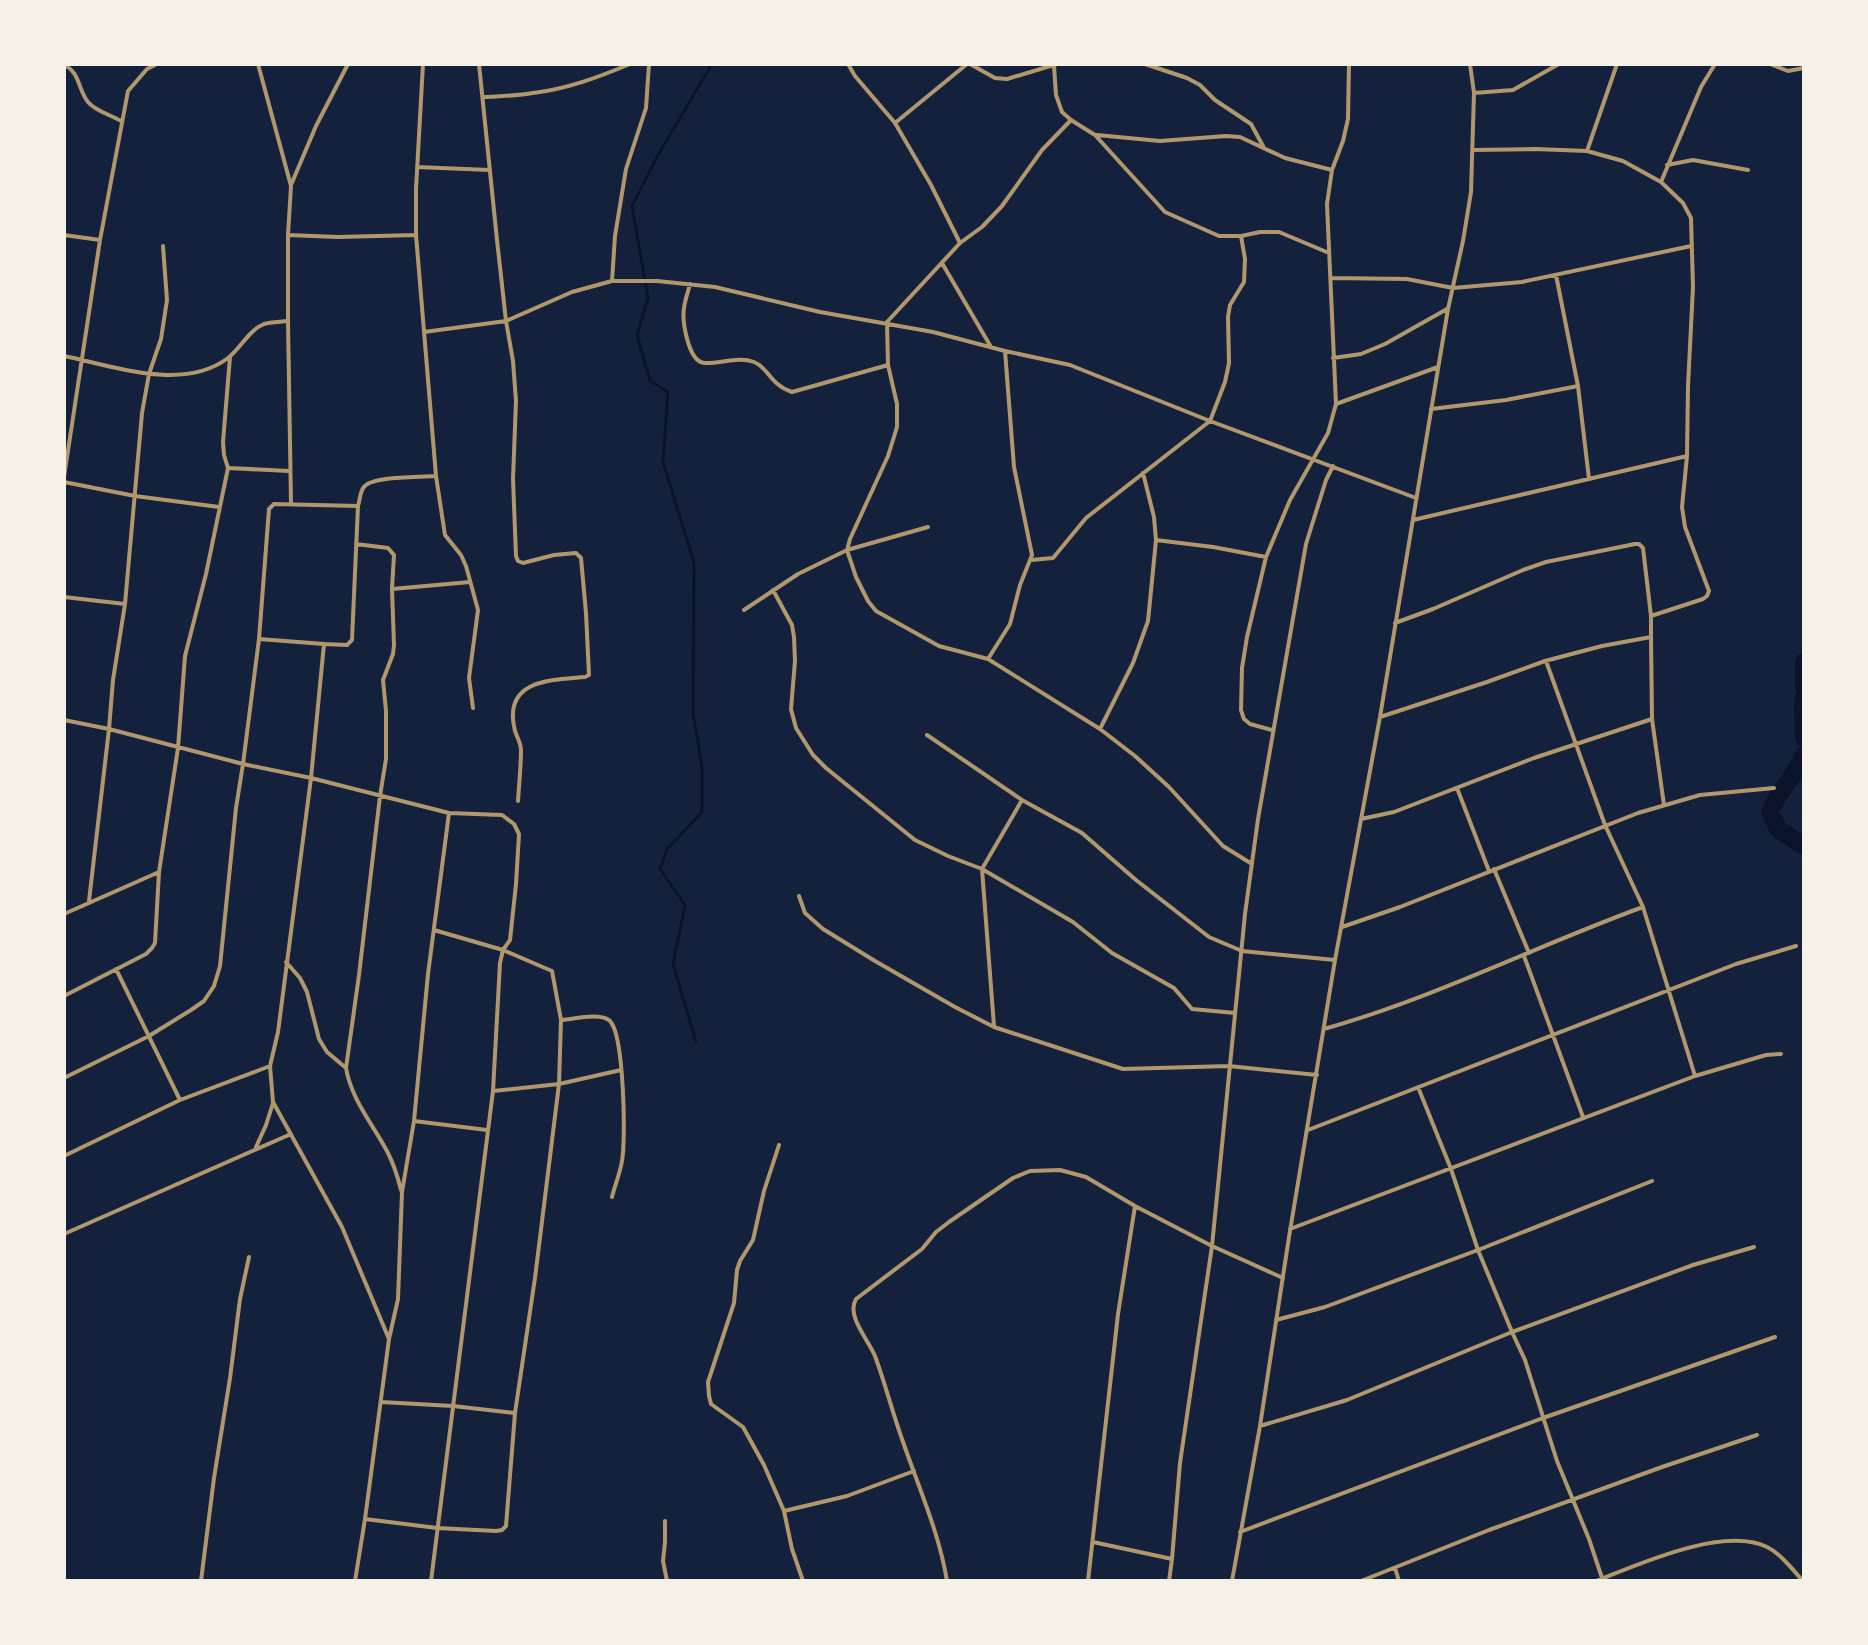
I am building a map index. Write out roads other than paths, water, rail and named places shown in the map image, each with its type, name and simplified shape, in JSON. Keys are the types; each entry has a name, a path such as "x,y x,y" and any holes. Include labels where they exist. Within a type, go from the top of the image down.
{"street":[{"path":"157,64 146,66 128,91 121,121 64,479 135,496 219,507"},
{"path":"258,64 291,186 288,235 291,503"},
{"path":"291,186 316,126 348,64"},
{"path":"423,64 416,235 436,476 445,535 461,555 478,610 469,678 473,708"},
{"path":"479,64 506,321 513,361 516,556 523,563 576,553 581,558 586,613 589,675 534,684 521,694 514,705 514,725 521,747 518,801"},
{"path":"483,97 532,94 560,88 630,64"},
{"path":"612,281 615,236 626,169 646,108 649,64"},
{"path":"848,64 895,123 960,243"},
{"path":"895,123 968,64 995,78 1007,79 1055,65 1056,95 1062,112 1095,135 1165,212 1219,236 1279,232 1330,253"},
{"path":"1145,64 1200,85 1215,100 1251,124 1263,147"},
{"path":"1173,73 1176,64"},
{"path":"1272,730 1250,724 1244,719 1241,710 1242,668 1266,557 1290,500 1328,433 1336,404 1327,204 1332,170 1348,119 1349,64"},
{"path":"1232,1581 1335,960 1471,192 1474,93 1470,64"},
{"path":"1474,93 1513,90 1559,64"},
{"path":"1587,151 1617,64"},
{"path":"1661,182 1701,87 1715,64"},
{"path":"1770,64 1788,71 1804,68"},
{"path":"64,65 75,74 90,105 121,121"},
{"path":"1071,120 1042,150 1002,206 982,227 960,243 887,322 888,365 897,404 897,427 888,456 847,550 862,589 876,611 939,646 988,659 1100,729 1169,787 1223,846 1252,864"},
{"path":"1095,135 1160,141 1240,137 1285,158 1332,170"},
{"path":"1472,150 1587,151 1623,161 1661,182 1683,203 1691,218 1693,287 1687,456 1682,507 1685,527 1709,591 1703,599 1651,616"},
{"path":"1667,165 1693,160 1748,170"},
{"path":"417,167 489,170"},
{"path":"64,235 100,240"},
{"path":"288,235 416,235"},
{"path":"1031,560 1053,558 1086,518 1210,421 1229,363 1230,305 1244,282 1245,259 1241,236"},
{"path":"89,901 113,680 125,604 142,413 149,374 161,339 167,300 163,246"},
{"path":"1331,278 1407,279 1453,288 1522,282 1691,246"},
{"path":"942,262 991,347"},
{"path":"1556,275 1578,386 1589,479"},
{"path":"424,332 506,321 572,292 612,281 690,284 820,312 887,322 1070,365 1416,498"},
{"path":"690,284 683,310 685,333 697,360 703,363 733,360 755,362 777,386 792,392 888,365"},
{"path":"1333,358 1372,350 1448,309"},
{"path":"64,356 149,374 184,375 230,357 265,323 288,321"},
{"path":"988,659 1008,629 1020,585 1031,560 1014,467 1005,351"},
{"path":"64,996 146,954 155,943 159,872 178,748 185,656 228,468 223,442 230,357"},
{"path":"1336,404 1438,367"},
{"path":"1431,409 1506,400 1578,386"},
{"path":"1413,520 1687,456"},
{"path":"1169,1581 1180,1463 1212,1246 1252,864 1272,730 1306,544 1333,466"},
{"path":"228,468 289,471"},
{"path":"1100,729 1133,663 1148,621 1156,540 1154,517 1143,473"},
{"path":"259,639 347,645 352,640 358,506 362,489 370,482 436,476"},
{"path":"64,1078 149,1036 204,1001 214,986 220,966 236,808 259,639 269,509 274,504 291,503 358,506"},
{"path":"744,610 798,574 847,550 928,527"},
{"path":"1156,540 1266,557"},
{"path":"356,544 388,548 394,555 394,645 383,680 386,759 346,1068 347,1079 356,1098 391,1157 402,1192"},
{"path":"1395,623 1546,562 1639,544 1643,548 1651,616 1652,719 1664,805"},
{"path":"392,589 471,582"},
{"path":"773,590 792,625 794,674 791,709 796,728 813,755 826,768 915,840 982,869 1073,922 1112,953 1174,988 1192,1009 1235,1013"},
{"path":"64,597 125,604"},
{"path":"1380,717 1545,661 1651,637"},
{"path":"255,1149 273,1102 270,1066 278,1032 311,778 324,644"},
{"path":"1545,661 1605,825 1643,907 1695,1076"},
{"path":"1361,819 1394,812 1534,758 1652,719"},
{"path":"64,720 449,813 502,815 514,824 519,834 510,940 503,950 500,963 493,1091 431,1581"},
{"path":"927,735 1022,800 1082,833 1209,937 1242,951 1335,960"},
{"path":"1457,788 1526,955 1583,1117"},
{"path":"1342,927 1664,805 1700,795 1774,788"},
{"path":"994,1027 982,869 1022,800"},
{"path":"353,1579 365,1519 389,1339 398,1299 402,1192 414,1121 428,974 449,813"},
{"path":"64,914 159,872"},
{"path":"799,896 805,913 823,929 994,1027 1123,1069 1229,1066 1317,1075"},
{"path":"1324,1029 1390,1008 1643,907"},
{"path":"365,1519 496,1531 506,1526 515,1413 559,1084 561,1020 552,971 503,950 434,930"},
{"path":"1308,1130 1595,1017 1736,964 1796,946"},
{"path":"286,962 307,992 319,1039 327,1052 346,1068"},
{"path":"116,969 180,1100"},
{"path":"561,1020 608,1018 618,1041 624,1136 622,1161 612,1197"},
{"path":"1290,1229 1695,1076 1766,1055 1781,1054"},
{"path":"64,1156 180,1100 270,1066"},
{"path":"493,1091 559,1084 621,1070"},
{"path":"1418,1087 1451,1169 1478,1250 1525,1360 1600,1580 1669,1553 1716,1541 1768,1547 1803,1581"},
{"path":"273,1102 342,1227 389,1339"},
{"path":"414,1121 487,1130"},
{"path":"64,1234 291,1134"},
{"path":"779,1145 764,1191 757,1229 737,1270 734,1303 708,1382 711,1404 743,1427 764,1465 784,1511 803,1581"},
{"path":"947,1581 935,1533 874,1354 853,1313 856,1299 922,1249 949,1222 1021,1173 1060,1170 1076,1173 1212,1246 1283,1278"},
{"path":"1276,1320 1325,1307 1652,1181"},
{"path":"1088,1581 1118,1314 1135,1206"},
{"path":"1260,1426 1347,1400 1512,1332 1693,1265 1754,1247"},
{"path":"201,1581 240,1299 249,1257"},
{"path":"1240,1532 1543,1418 1775,1337"},
{"path":"381,1402 515,1413"},
{"path":"1361,1581 1489,1530 1757,1435"},
{"path":"784,1511 847,1496 914,1471"},
{"path":"665,1521 663,1561 667,1581"},
{"path":"1093,1542 1172,1559"},
{"path":"1395,1568 1399,1581"}],"waterway":[{"path":"696,1042 673,964 685,905 660,869 667,849 702,812 702,767 693,713 694,563 663,462 668,392 650,381 637,335 648,298 632,206 712,64"},
{"path":"1804,662 1804,687"},
{"path":"1804,697 1804,738"},
{"path":"1804,755 1770,812 1778,829 1804,846"}]}
